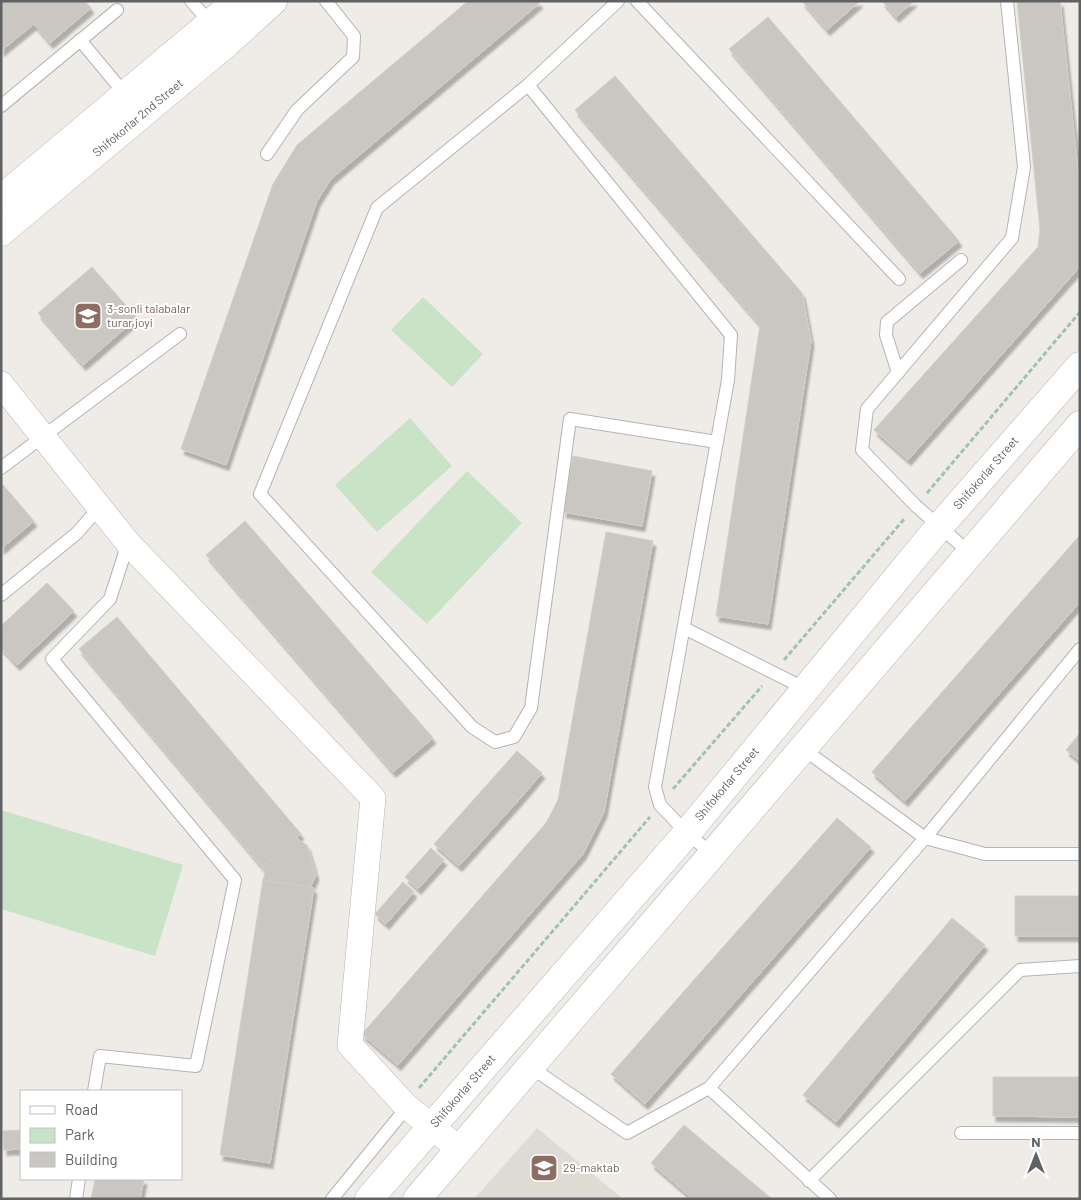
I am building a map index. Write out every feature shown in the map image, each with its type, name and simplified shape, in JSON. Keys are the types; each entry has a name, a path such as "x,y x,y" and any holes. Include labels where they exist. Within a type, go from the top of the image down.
{"main road":[{"name":"Shifokorlar 2nd Street","path":"1,232 219,33 238,1"},
{"name":"Shifokorlar 2nd Street","path":"1,198 125,94 219,33 273,1"},
{"name":"Shifokorlar Street","path":"369,1199 686,833 939,527 1080,366"},
{"path":"416,1199 1080,426"}],"street":[{"path":"1,384 128,544 373,798 350,1045 406,1106 459,1149"}],"lane":[{"path":"191,1 219,33"},
{"path":"267,154 297,110 354,57 354,36 326,1"},
{"path":"618,1 528,85 377,208 260,494 472,726 495,742 514,737 531,708 570,419 717,442"},
{"path":"637,1 899,279"},
{"path":"970,554 916,506 862,450 867,409 1012,238 1024,168 1007,1"},
{"path":"1,106 117,10"},
{"path":"80,40 125,94"},
{"path":"528,85 731,334 728,380 655,786 660,805 686,833 712,854"},
{"path":"898,373 886,335 887,322 961,260"},
{"path":"1,468 180,334"},
{"path":"1,596 77,533 100,508"},
{"path":"94,1090 100,1056 196,1066 235,880 52,659 110,599 128,544"},
{"path":"684,628 772,674 806,689"},
{"path":"529,1066 627,1133 709,1088 926,838 1080,649"},
{"path":"802,748 926,838 985,854 1080,854"},
{"path":"809,1181 1020,970 1080,966"},
{"path":"709,1088 830,1199"},
{"path":"332,1199 406,1106"},
{"path":"961,1133 1080,1133"},
{"path":"76,1199 79,1180"}],"path":[{"path":"406,1106 1080,312"}],"shaded area":[{"name":"29-maktab","path":"537,1128 623,1199 474,1199"}],"green space":[{"path":"423,297 483,354 452,387 391,330"},
{"path":"410,418 452,466 377,532 335,485"},
{"path":"467,471 522,523 427,624 371,572"},
{"path":"1,810 183,865 155,956 1,909"}],"building":[{"path":"1,1 85,1 91,8 50,43 34,24 1,51"},
{"path":"468,1 538,1 540,3 331,179 317,201 226,465 181,449 273,184 297,145"},
{"path":"802,1 860,1 827,30"},
{"path":"882,1 914,1 896,17"},
{"path":"1017,1 1060,1 1080,190 1078,269 908,460 874,430 1038,247 1040,230"},
{"path":"768,17 959,241 920,273 729,49"},
{"path":"615,76 802,293 811,341 768,624 716,616 760,325 575,110"},
{"name":"3-sonli talabalar turar joyi","path":"92,267 137,318 83,365 38,313"},
{"path":"573,456 652,471 642,526 563,512"},
{"path":"3,485 34,521 1,549 1,486"},
{"path":"245,521 433,738 393,772 206,555"},
{"path":"606,532 653,541 604,812 583,854 398,1065 362,1034 546,823 558,800"},
{"path":"1080,535 1080,602 905,801 872,772"},
{"path":"47,583 74,611 17,665 1,648 1,626"},
{"path":"117,617 301,834 262,867 79,649"},
{"path":"1080,733 1080,761 1066,750"},
{"path":"517,751 542,773 518,801 493,778"},
{"path":"493,778 518,801 459,866 434,844"},
{"path":"837,818 871,847 645,1104 611,1074"},
{"path":"296,838 307,845 316,875 310,888 263,880 265,873 262,867"},
{"path":"431,848 444,860 418,889 405,877"},
{"path":"263,880 314,888 270,1163 220,1155"},
{"path":"403,882 414,892 386,924 375,914"},
{"path":"1015,896 1080,896 1080,936 1015,936"},
{"path":"952,918 985,945 836,1122 803,1095"},
{"path":"993,1077 1080,1077 1080,1117 993,1116"},
{"path":"684,1125 772,1199 693,1199 651,1163"},
{"path":"20,1130 20,1149 4,1150 3,1131"},
{"path":"95,1180 144,1180 140,1199 91,1199"}],"place":[{"name":"3-sonli talabalar turar joyi","path":"88,316"},
{"name":"29-maktab","path":"544,1168"}]}
